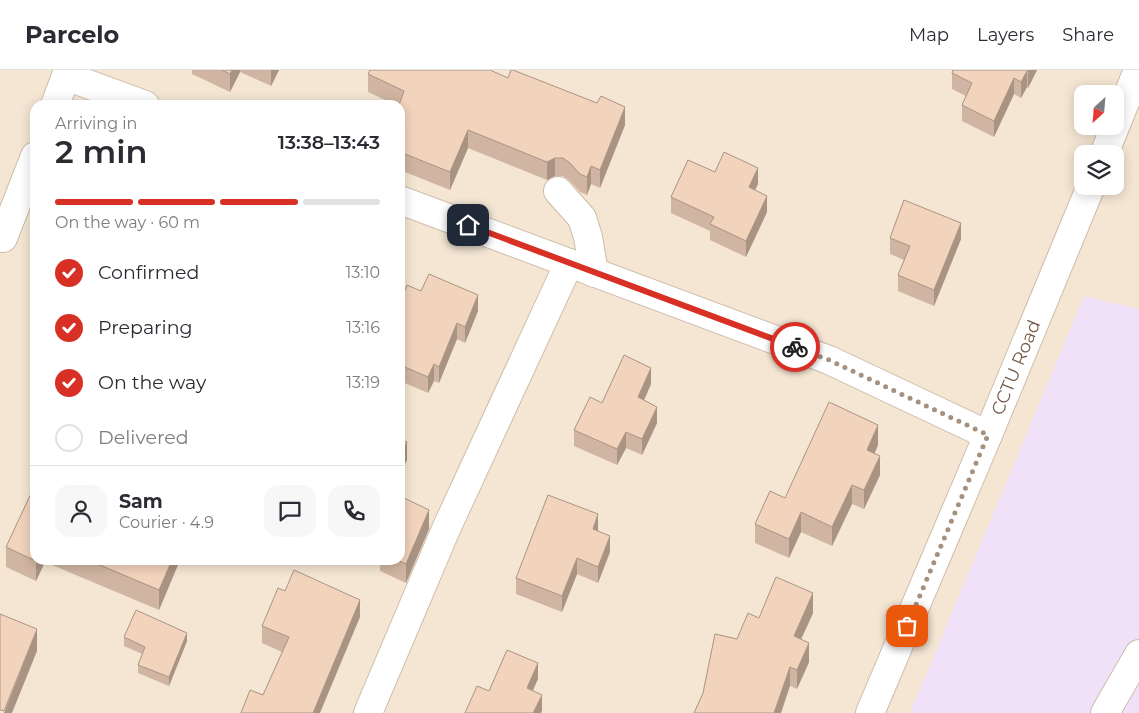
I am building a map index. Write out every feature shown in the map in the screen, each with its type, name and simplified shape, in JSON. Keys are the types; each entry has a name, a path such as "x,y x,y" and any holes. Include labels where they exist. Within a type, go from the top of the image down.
{"street":[{"path":"1108,145 1138,70"},
{"path":"57,100 68,73 133,100"},
{"path":"1,241 30,169"},
{"path":"558,191 582,218 588,237 594,273"},
{"name":"CCTU Road","path":"870,713 1087,195"},
{"path":"405,202 829,360 988,435"},
{"path":"368,713 446,529 569,263"},
{"path":"1106,713 1139,654"}],"shaded area":[{"path":"0,70 1139,70 1139,713 0,713"},
{"path":"1084,296 1139,309 1139,713 910,713"}],"building":[{"path":"222,70 232,70 230,74"},
{"path":"370,70 490,70 508,78 511,70 513,70 597,103 601,96 625,107 600,170 591,166 587,177 580,174 563,158 555,158 547,162 468,130 450,172 405,154 405,100 401,100 404,91 368,74"},
{"path":"953,70 1029,70 1021,82 1014,78 994,121 962,105 972,83 952,73"},
{"path":"724,152 758,168 749,187 767,196 746,241 710,224 714,217 671,197 688,160 715,172"},
{"path":"904,200 961,223 934,290 898,275 910,246 890,238"},
{"path":"429,274 478,295 465,327 457,323 439,367 434,364 428,377 405,367 405,290 407,285 421,291"},
{"path":"624,355 651,368 638,397 657,407 642,439 626,432 617,449 574,430 590,397 602,403"},
{"path":"829,402 878,425 867,450 880,456 864,490 852,485 832,527 801,512 789,539 755,524 770,491 785,498"},
{"path":"548,495 598,514 593,529 610,536 598,567 577,558 562,596 516,578"},
{"path":"30,496 30,558 6,547"},
{"path":"405,498 429,510 405,564"},
{"path":"100,565 170,565 159,590"},
{"path":"294,570 360,600 313,713 241,713 250,690 263,695 289,637 262,626 278,588 285,591"},
{"path":"776,577 813,593 794,636 809,643 797,670 790,667 774,713 694,713 703,693 715,634 737,639 748,613 759,618"},
{"path":"136,610 187,633 169,677 138,665 145,647 124,637"},
{"path":"0,614 37,629 4,711 0,710"},
{"path":"507,650 538,663 527,688 542,695 533,713 465,713 477,686 489,691"}],"way so far":[{"path":"795,347 829,360 988,435 907,626"}],"route":[{"path":"468,225 795,347"}]}
